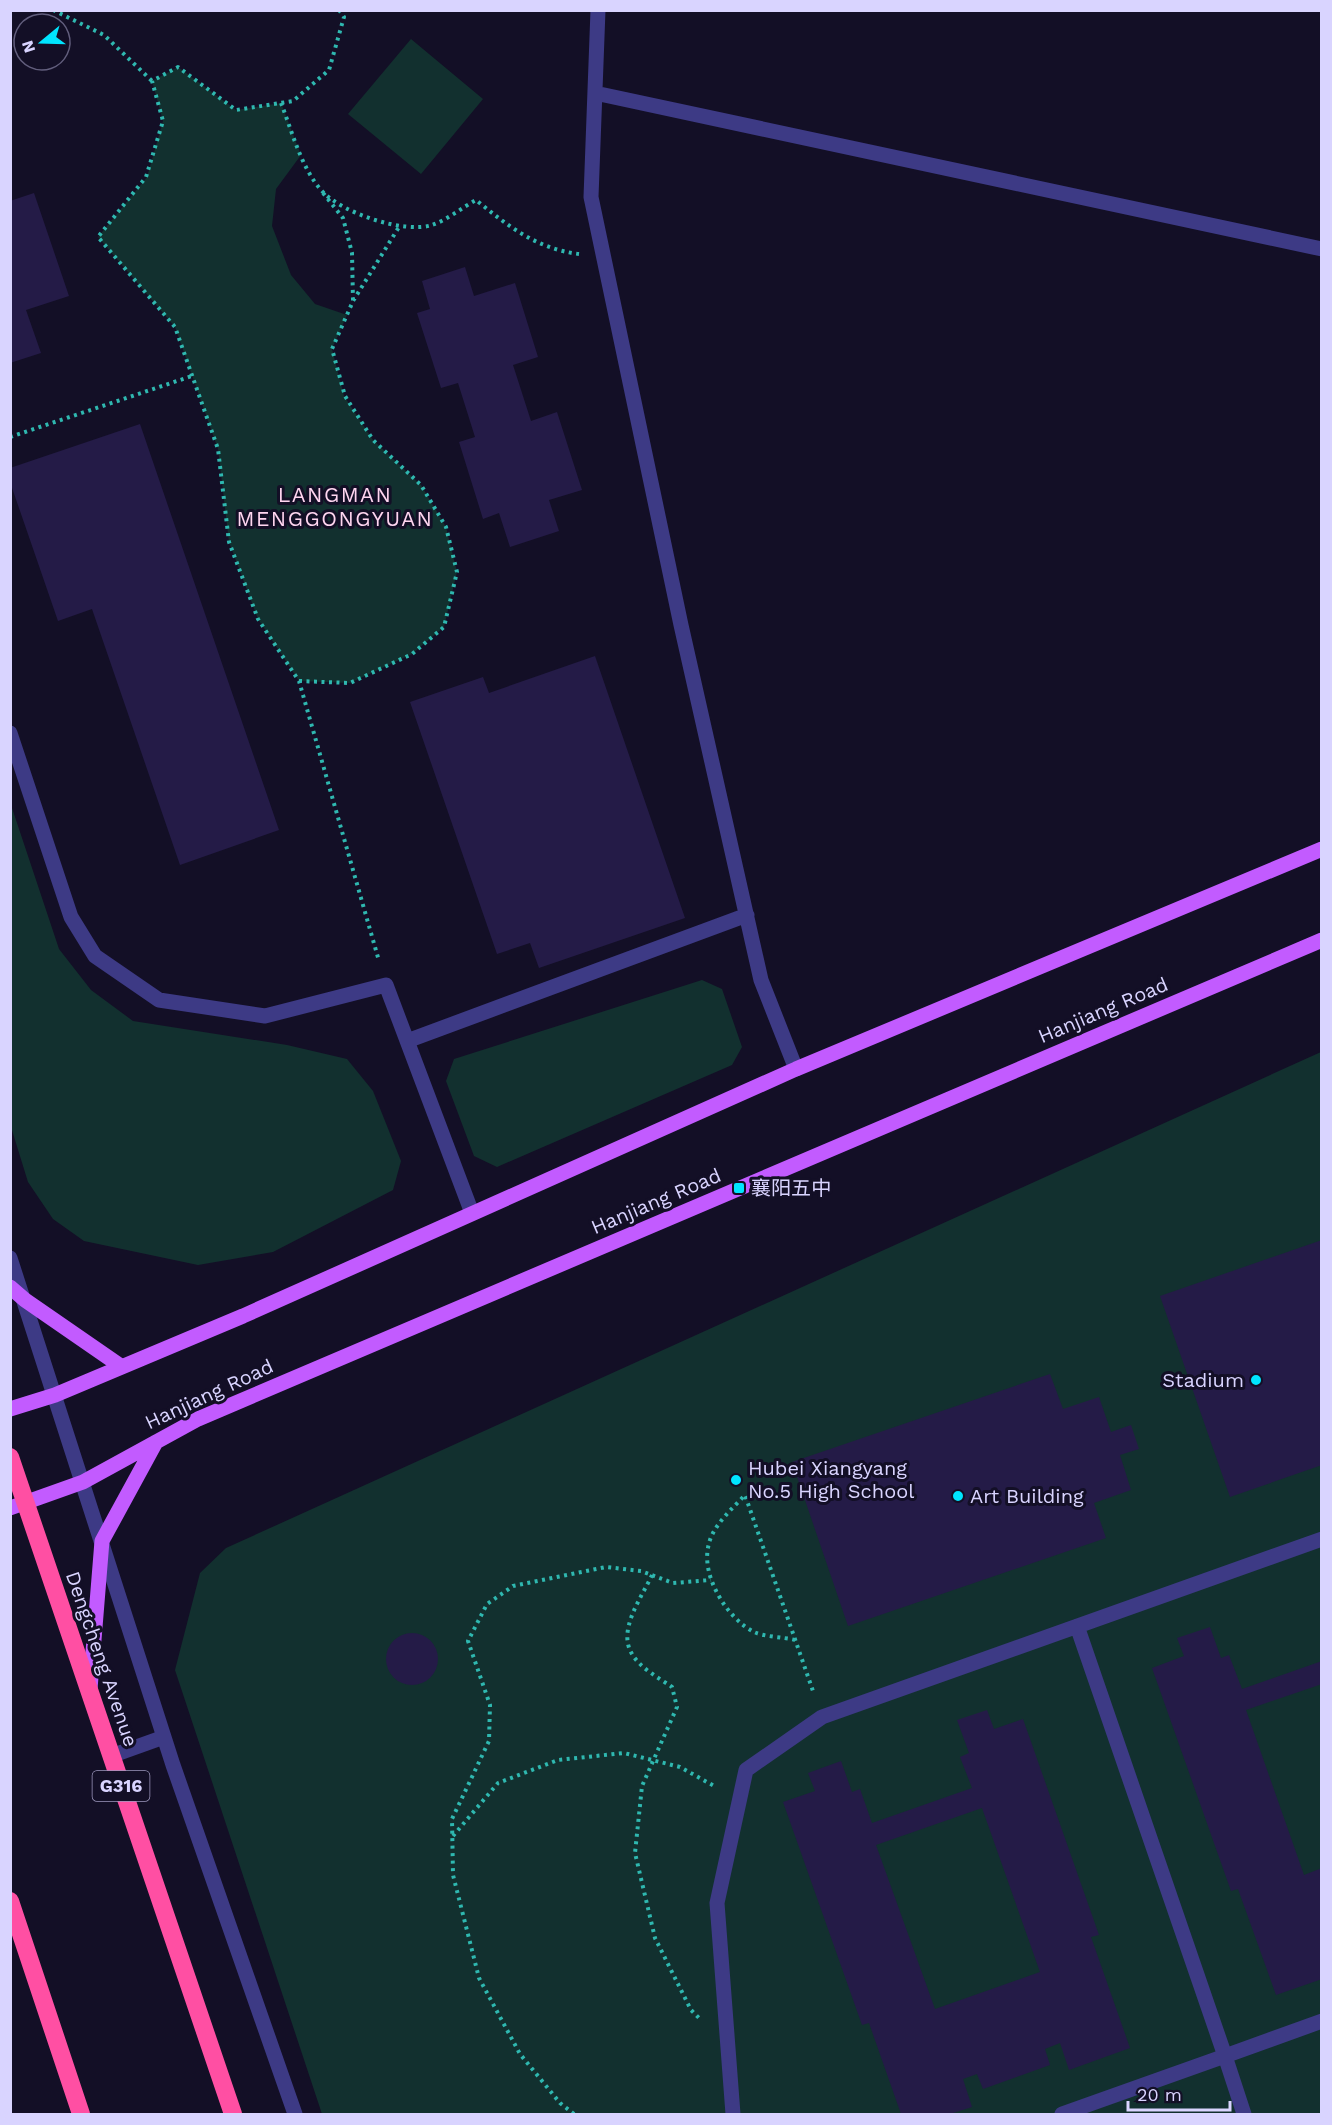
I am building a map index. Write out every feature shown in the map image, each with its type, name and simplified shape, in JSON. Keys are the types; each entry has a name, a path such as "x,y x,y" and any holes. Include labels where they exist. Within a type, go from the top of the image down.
{"highway":[{"name":"Dengcheng Avenue","path":"10,1457 18,1505 90,1692 233,2115"},
{"path":"10,1901 81,2115"}],"main road":[{"path":"10,1409 55,1395 122,1367 796,1069 1322,849"},
{"name":"Hanjiang Road","path":"18,1505 83,1482 198,1419 1322,940"},
{"path":"10,1287 25,1300 122,1367"},
{"path":"90,1692 102,1541 156,1442"}],"street":[{"path":"598,10 591,197 681,625 761,980 796,1069"},
{"path":"595,93 1322,249"},
{"path":"10,733 71,917 95,956 159,1000 265,1016 386,985 472,1213"},
{"path":"407,1041 747,915"},
{"path":"10,1258 164,1737 295,2115"},
{"path":"733,2115 717,1903 746,1770 822,1717 1322,1539"},
{"path":"1077,1626 1244,2115"},
{"path":"111,1756 164,1737"},
{"path":"1062,2115 1322,2021"}],"path":[{"path":"53,10 104,35 152,81 163,121 147,177 98,237 175,327 218,449 230,542 258,619 299,681 386,985"},
{"path":"152,81 178,67 237,110 293,101 328,70 344,17 339,10"},
{"path":"282,103 300,155 322,191 343,218 352,253 353,302"},
{"path":"322,191 362,216 399,227 432,225 476,200 521,236 557,252 604,257"},
{"path":"299,681 350,683 412,654 444,627 458,572 446,527 421,485 373,440 345,396 332,349 353,302 399,227"},
{"path":"10,437 192,376"},
{"path":"795,1640 755,1632 725,1610 711,1580 707,1548 720,1521 745,1495 822,1717"},
{"path":"574,2115 560,2103 520,2054 479,1978 453,1875 452,1819 489,1742 490,1704 468,1641 487,1604 513,1586 606,1567 641,1571 673,1583 711,1580"},
{"path":"652,1575 627,1628 631,1653 643,1666 672,1687 677,1707 642,1786 635,1853 655,1938 691,2010 727,2047"},
{"path":"453,1836 498,1783 558,1760 624,1753 680,1767 739,1800"}],"green space":[{"path":"411,39 483,99 421,174 348,114"},
{"path":"178,67 236,110 281,103 301,155 276,189 272,226 291,275 315,304 347,315 332,349 344,396 373,440 421,485 446,527 457,572 444,627 412,654 350,683 299,681 258,619 229,542 218,449 175,327 98,237 147,177 163,121 152,81"},
{"path":"10,802 59,949 91,990 133,1021 287,1045 347,1059 373,1091 401,1161 393,1190 273,1252 198,1265 84,1241 53,1219 28,1182 11,1127"},
{"path":"702,980 722,989 742,1047 732,1065 497,1167 474,1156 446,1081 454,1059"},
{"name":"Hubei Xiangyang No.5 High School","path":"1321,1052 1321,2114 322,2114 175,1670 200,1573 226,1548"}],"building":[{"path":"34,193 69,296 26,310 41,353 10,363 10,201"},
{"path":"465,267 474,296 515,283 538,357 513,365 531,421 557,412 582,490 549,500 559,531 510,547 499,513 483,519 459,442 475,437 458,383 441,388 417,313 430,309 422,281"},
{"path":"140,424 279,830 180,865 92,609 58,621 10,482 10,468"},
{"path":"595,656 685,918 539,968 530,943 497,954 410,702 483,677 489,693"},
{"name":"Stadium","path":"1322,1240 1322,1465 1230,1497 1160,1296"},
{"name":"Art Building","path":"1050,1374 1063,1409 1099,1397 1111,1432 1131,1425 1139,1449 1120,1455 1131,1490 1094,1503 1106,1538 848,1626 792,1462"},
{"path":"1210,1627 1221,1658 1229,1655 1242,1689 1322,1661 1322,1684 1246,1710 1304,1875 1322,1868 1322,1979 1276,1995 1238,1889 1231,1891 1152,1668 1184,1656 1177,1638"},
{"path":"412,1633 426,1637 434,1645 438,1659 434,1673 426,1681 412,1685 398,1681 390,1673 386,1659 390,1645 398,1637"},
{"path":"987,1710 994,1729 1023,1719 1099,1935 1091,1937 1130,2048 1069,2070 1060,2043 1045,2049 1050,2065 983,2089 977,2074 963,2079 972,2107 950,2114 901,2114 869,2023 862,2025 783,1802 815,1791 808,1773 841,1761 852,1792 860,1789 872,1823 972,1788 960,1757 969,1753 957,1720","holes":["982,1808 1040,1972 935,2009 876,1845"]}],"place":[{"name":"襄阳五中","path":"739,1188"},
{"name":"Stadium","path":"1256,1380"},
{"name":"Hubei Xiangyang No.5 High School","path":"736,1480"},
{"name":"Art Building","path":"958,1496"}],"district":[{"name":"LANGMAN MENGGONGYUAN","path":"335,507"}]}
